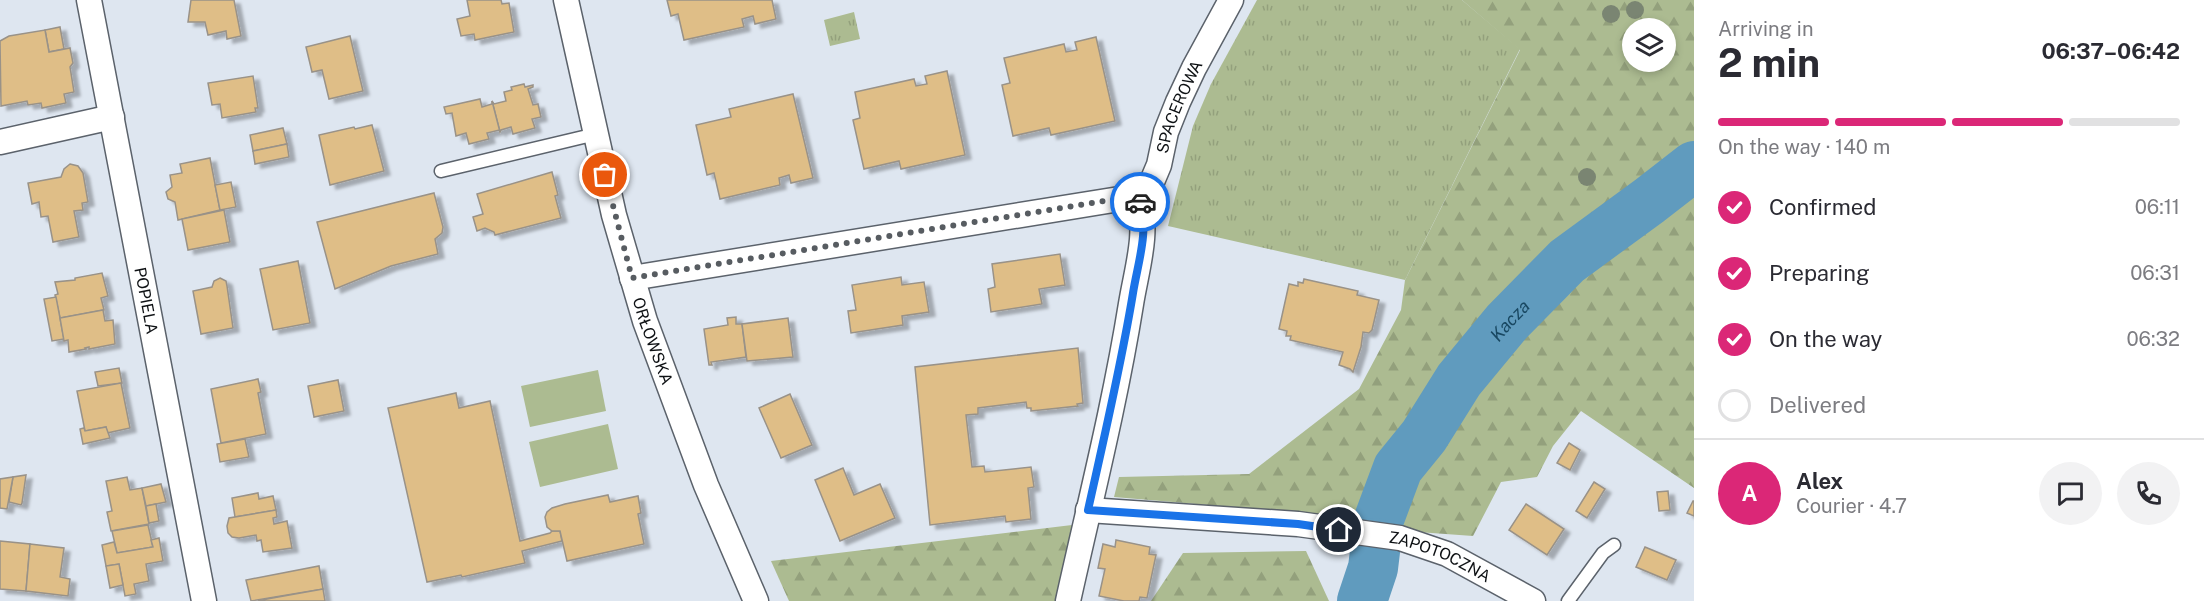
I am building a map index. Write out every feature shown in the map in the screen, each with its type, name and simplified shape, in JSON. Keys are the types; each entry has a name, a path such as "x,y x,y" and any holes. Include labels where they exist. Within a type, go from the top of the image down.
{"street":[{"name":"POPIELA","path":"89,0 204,601"},
{"name":"ORŁOWSKA","path":"566,0 614,215 645,321 706,485 756,601"},
{"name":"SPACEROWA","path":"1138,196 1151,184 1159,165 1166,132 1178,102 1232,0"},
{"path":"0,142 112,117"},
{"path":"632,278 1138,196 1143,213 1143,250 1135,281 1118,377 1068,601"},
{"name":"ZAPOTOCZNA","path":"1088,510 1298,524 1400,538 1447,554 1533,601"}],"lane":[{"path":"441,171 596,134"},
{"path":"1568,601 1603,553 1614,545"}],"green space":[{"path":"1257,0 1462,0 1520,49 1405,280 1168,226 1193,126 1211,84"},
{"path":"1462,0 1694,0 1694,488 1581,411 1553,446 1537,477 1501,482 1473,536 1418,532 1349,517 1114,497 1119,477 1249,474 1359,389 1401,310 1405,280 1520,50"},
{"path":"854,12 860,39 830,46 824,20"},
{"path":"598,370 606,411 530,427 521,386"},
{"path":"608,424 618,469 540,487 529,442"},
{"path":"1072,525 1057,601 789,601 771,561"},
{"path":"1306,551 1329,601 1151,601 1183,553"}],"building":[{"path":"191,0 234,0 241,36 227,39 226,31 208,35 205,22 188,22"},
{"path":"467,0 501,0 502,4 509,3 514,32 475,40 474,34 461,36 457,19 470,16"},
{"path":"667,0 772,0 776,19 755,24 753,16 742,19 744,27 684,40 678,14 671,16"},
{"path":"60,27 64,49 49,52 45,30"},
{"path":"45,30 49,52 70,48 74,92 64,94 66,103 42,108 41,103 28,105 27,101 1,106 0,41 9,36"},
{"path":"350,36 363,91 329,99 322,70 312,72 306,47"},
{"path":"1096,37 1115,121 1051,135 1049,128 1013,136 1002,85 1010,83 1004,58 1064,44 1066,52 1077,50 1075,42"},
{"path":"947,71 965,155 901,169 899,161 864,169 853,120 860,118 855,92 914,79 916,86 927,84 925,76"},
{"path":"253,76 258,108 255,108 256,112 222,118 220,104 212,105 208,83"},
{"path":"524,84 525,87 533,85 528,89 533,105 538,104 541,117 532,119 535,128 513,134 511,127 500,132 492,101 494,104 506,101 504,92 512,90 511,87"},
{"path":"793,94 813,178 791,183 789,175 779,178 780,185 720,199 714,173 707,175 696,125 731,117 729,109"},
{"path":"480,99 482,107 492,104 492,101 500,132 499,130 487,133 489,139 469,144 466,133 456,136 452,113 446,114 444,107"},
{"path":"372,125 384,171 330,185 319,135"},
{"path":"283,128 287,144 253,151 250,135"},
{"path":"287,144 289,157 255,164 253,151"},
{"path":"210,158 220,210 178,220 175,202 168,199 166,192 172,187 170,175 182,173 180,164"},
{"path":"70,164 78,166 83,173 88,202 82,203 83,210 74,211 79,237 53,242 48,216 41,217 39,202 32,204 28,183 61,177 64,169"},
{"path":"552,172 561,218 495,235 494,232 485,228 477,231 473,217 483,214 477,194"},
{"path":"231,182 236,207 220,210 215,185"},
{"path":"434,193 443,227 442,233 435,239 438,254 391,266 335,289 317,222"},
{"path":"224,210 230,242 188,250 182,219"},
{"path":"1060,254 1065,285 1039,289 1042,304 991,312 988,289 995,287 992,264"},
{"path":"298,261 310,323 273,330 260,269"},
{"path":"102,273 108,296 101,298 104,310 60,318 55,282"},
{"path":"901,277 902,285 924,282 929,312 902,316 903,325 851,333 848,311 856,310 852,285"},
{"path":"220,278 226,281 233,328 201,334 193,291 212,287 214,281"},
{"path":"1304,279 1358,291 1357,295 1379,300 1372,330 1369,333 1363,332 1353,372 1339,365 1343,352 1290,340 1291,336 1286,336 1287,331 1279,329 1289,284 1298,286 1298,282 1303,283"},
{"path":"56,297 64,339 52,341 44,299"},
{"path":"103,310 105,321 113,320 115,344 69,352 68,340 64,341 60,318"},
{"path":"736,317 736,324 742,324 746,357 711,362 712,365 709,365 704,329 728,325 727,318"},
{"path":"788,318 793,357 747,361 742,324"},
{"path":"1078,348 1083,403 1077,404 1078,406 1031,411 1031,408 1027,408 1026,402 978,408 978,414 966,415 972,467 984,466 985,472 1031,467 1034,487 1028,488 1031,519 1006,522 1005,516 930,525 915,367"},
{"path":"119,368 122,383 98,386 95,372"},
{"path":"258,379 261,392 258,393 266,434 221,443 211,389"},
{"path":"338,380 344,411 314,417 308,386"},
{"path":"121,383 130,428 107,433 106,427 85,431 77,391"},
{"path":"456,393 459,408 490,401 520,541 552,531 560,531 562,541 522,551 525,563 427,582 388,408"},
{"path":"790,394 812,445 781,458 759,408"},
{"path":"106,427 110,438 83,444 80,429 84,428 85,431"},
{"path":"245,439 249,457 220,462 217,444"},
{"path":"1569,443 1580,450 1570,470 1557,463"},
{"path":"843,468 854,495 880,484 895,518 840,541 815,480"},
{"path":"26,475 21,505 9,502 13,477"},
{"path":"13,477 7,509 0,508 0,479"},
{"path":"127,477 130,490 142,488 149,524 111,531 107,512 112,511 106,481"},
{"path":"1594,482 1605,489 1587,518 1576,511"},
{"path":"161,484 166,502 146,506 142,488"},
{"path":"1668,491 1670,510 1659,511 1657,492"},
{"path":"258,493 259,499 273,496 276,510 235,517 232,498"},
{"path":"608,495 610,502 638,496 641,513 638,514 644,544 567,561 560,531 552,531 547,527 545,517 547,512 565,504"},
{"path":"1694,501 1694,516 1687,513"},
{"path":"156,504 159,521 149,523 146,506"},
{"path":"1526,504 1564,529 1547,555 1509,530"},
{"path":"276,510 277,517 273,518 274,524 287,521 292,548 263,552 261,540 257,541 256,535 239,538 232,537 228,533 229,518"},
{"path":"148,525 153,547 117,553 112,531"},
{"path":"159,538 163,561 146,564 149,581 134,584 136,594 125,596 119,564 106,566 102,545 114,542 117,553 153,547 151,540"},
{"path":"1116,540 1150,547 1149,554 1156,555 1147,598 1140,597 1139,601 1124,601 1099,596 1105,569 1098,568 1103,544 1115,547"},
{"path":"0,541 30,544 26,591 0,589"},
{"path":"30,544 64,548 60,577 70,579 68,596 26,591"},
{"path":"1645,547 1676,560 1667,580 1636,567"},
{"path":"119,564 123,585 110,588 106,566"},
{"path":"319,566 323,589 251,601 246,580"},
{"path":"323,589 325,601 258,601 267,599"}],"waterway":[{"name":"Kacza","path":"1379,519 1398,468 1424,436 1459,380 1507,322 1567,261 1694,166"},
{"name":"Kacza","path":"1362,601 1373,568 1376,543"}],"way so far":[{"path":"605,175 632,278 1110,200 1138,196 1140,202"}],"route":[{"path":"1140,202 1143,213 1143,250 1135,281 1118,377 1088,510 1298,524 1339,530"}]}
